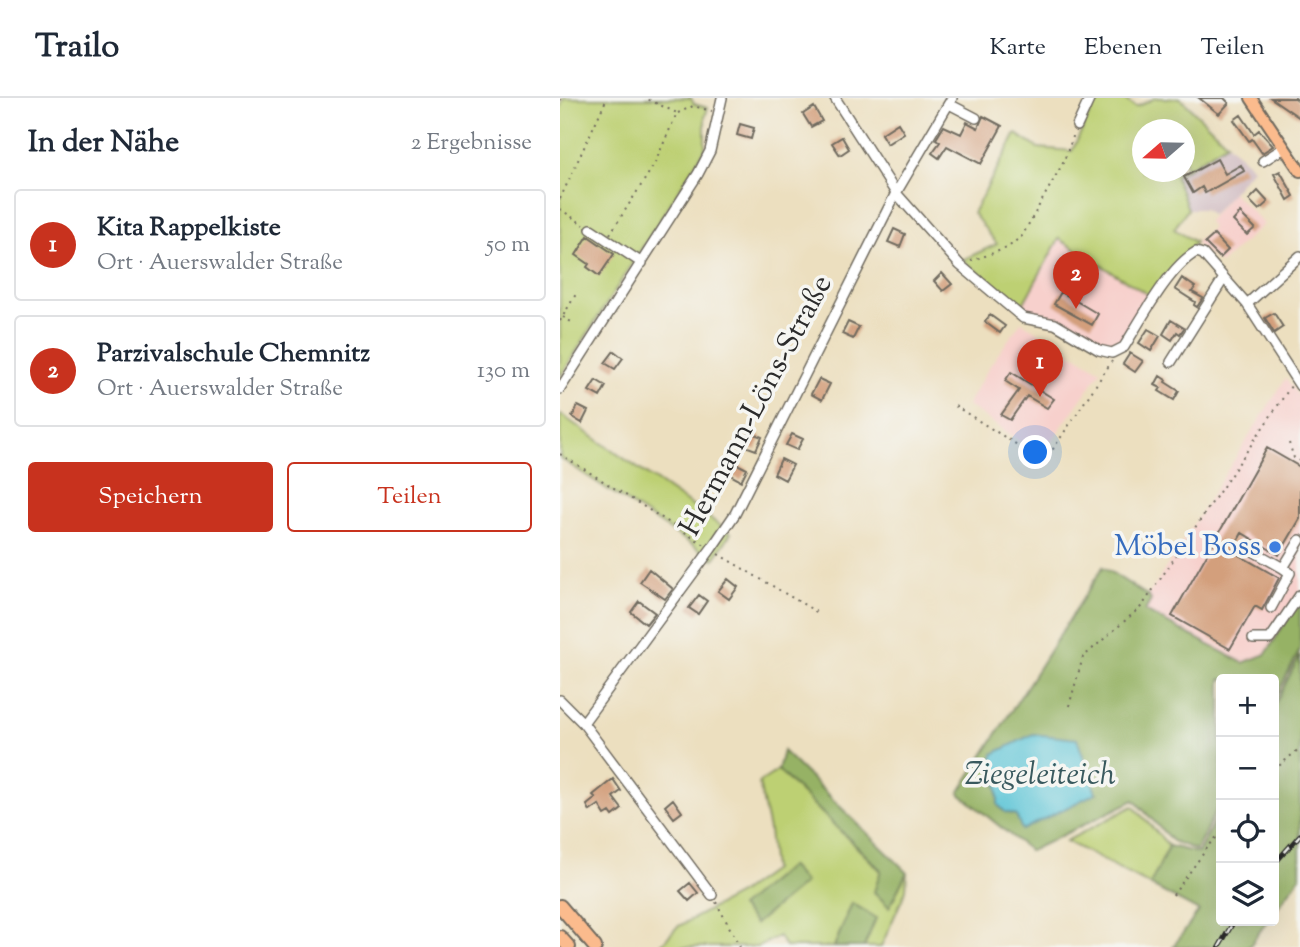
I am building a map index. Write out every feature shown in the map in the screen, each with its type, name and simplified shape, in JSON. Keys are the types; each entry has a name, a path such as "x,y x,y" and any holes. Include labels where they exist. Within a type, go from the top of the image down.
{"highway":[{"path":"560,906 595,947"},
{"path":"560,937 569,947"}],"main road":[{"path":"1251,98 1300,170"}],"street":[{"path":"560,389 698,174 710,151 722,98"},
{"path":"835,98 896,193 960,265 1023,318 1055,324 1099,351 1112,353 1124,347 1175,268 1196,252 1203,254 1247,304 1298,383"},
{"path":"1077,126 1090,98"},
{"path":"951,101 976,118"},
{"name":"Hermann-Löns-Straße","path":"583,723 735,514 896,193 951,101"},
{"path":"1263,161 1284,148"},
{"path":"591,229 642,263"},
{"path":"1247,304 1300,256"},
{"path":"1171,362 1224,278"},
{"path":"1283,568 1300,540"},
{"path":"1246,547 1290,573 1271,608"},
{"path":"1253,639 1270,639 1300,595"},
{"path":"560,700 583,723 712,895"}],"path":[{"path":"560,199 607,98"},
{"path":"645,98 677,113"},
{"path":"606,239 654,165 677,113 693,106 719,113"},
{"path":"960,265 1007,248 1022,236 1063,163 1077,126"},
{"path":"560,209 591,229"},
{"path":"560,321 576,294"},
{"path":"562,317 575,324"},
{"path":"955,407 1043,461 1112,362 1112,353"},
{"path":"1069,706 1083,657 1142,606 1298,383"},
{"path":"1289,443 1294,458 1300,461"},
{"path":"560,454 820,614"},
{"path":"1279,766 1300,748"},
{"path":"1173,895 1216,838"},
{"path":"712,895 740,947"}],"shaded area":[{"path":"1227,143 1253,168 1212,215 1204,209 1188,209 1177,182 1195,182 1195,164"},
{"path":"1232,192 1264,224 1220,264 1195,243 1212,228 1208,221"},
{"path":"1058,238 1155,299 1120,343 1106,345 1051,317 1035,315 1022,306"},
{"path":"1021,322 1101,371 1041,456 967,405 991,364"},
{"path":"1286,378 1300,398 1300,598 1266,654 1243,663 1145,611 1151,600 1148,596"}],"green space":[{"path":"564,98 691,98 694,104 708,108 705,117 705,149 560,377 560,108"},
{"path":"1097,98 1122,98 1136,107 1155,98 1180,98 1227,143 1195,164 1195,119 1132,119 1132,182 1177,182 1188,209 1174,229 1195,242 1155,299 1059,239 1022,306 962,260 997,244 973,213 1016,134 1038,148 1072,151"},
{"path":"560,414 731,533 714,559 560,458"},
{"path":"1103,567 1148,596 1151,600 1145,611 1243,663 1266,654 1300,598 1300,650 1279,690 1279,674 1216,674 1216,811 1196,850 1172,841 1134,800 1030,851 959,793","holes":["992,766 1096,793 1016,815 1000,807"]},
{"path":"1300,655 1300,877 1279,905 1279,737 1279,696"},
{"path":"783,751 907,872 889,907 874,892 881,870 778,770"},
{"path":"778,770 881,871 889,907 907,872 906,890 881,947 864,947 876,918 852,903 834,947 785,947 779,936 757,947 659,947 677,927 739,894 773,870 769,830 759,783"},
{"path":"1133,806 1169,846 1150,885 1066,841"},
{"path":"1216,818 1216,926 1264,926 1249,947 1173,947 1199,911 1150,885 1169,846 1198,853"},
{"path":"790,866 805,883 755,924 740,907"},
{"path":"852,903 876,918 864,947 834,947"}],"water":[{"name":"Ziegeleiteich","path":"1033,734 1077,739 1096,793 1022,830 1016,815 1005,812 998,805 997,785 992,767 993,754"}],"building":[{"path":"1199,98 1224,98 1229,103 1219,114"},
{"path":"1271,98 1295,98 1300,102 1300,118"},
{"path":"814,107 822,121 811,127 803,114"},
{"path":"1241,115 1254,134 1259,130 1273,146 1262,153 1252,139 1249,141 1234,120"},
{"path":"983,116 1002,126 981,164 947,146 939,158 932,153 940,142 936,139 944,126 961,134 967,122 978,128"},
{"path":"898,123 904,133 887,144 881,134"},
{"path":"740,124 754,128 751,139 737,135"},
{"path":"842,137 849,149 840,155 832,143"},
{"path":"1217,159 1225,174 1241,165 1244,171 1205,193 1202,187 1193,193 1187,182 1195,182 1195,171"},
{"path":"1280,171 1294,196 1288,200 1274,174"},
{"path":"1258,191 1268,202 1259,210 1249,200"},
{"path":"1240,213 1255,228 1247,235 1233,221"},
{"path":"894,229 905,234 900,247 888,242"},
{"path":"1214,235 1228,250 1220,258 1205,243"},
{"path":"588,236 614,254 599,276 587,267 589,264 576,255"},
{"path":"942,273 952,284 943,291 934,281"},
{"path":"1182,278 1195,287 1192,292 1203,298 1197,307 1195,302 1175,289"},
{"path":"1061,292 1098,314 1092,325 1054,304"},
{"path":"1274,313 1283,327 1274,333 1265,318"},
{"path":"990,315 1005,326 1000,333 985,322"},
{"path":"1171,320 1184,328 1180,334 1177,332 1172,340 1163,334"},
{"path":"848,322 859,327 853,339 842,334"},
{"path":"1148,329 1160,336 1151,351 1139,343"},
{"path":"614,351 623,358 615,369 605,363"},
{"path":"1130,353 1143,361 1135,372 1123,364"},
{"path":"1011,372 1054,399 1047,408 1027,396 1010,420 1001,415 1019,390 1005,381"},
{"path":"1160,376 1179,391 1174,400 1159,391 1161,388 1155,385"},
{"path":"819,379 830,384 822,400 811,394"},
{"path":"596,380 606,386 600,397 589,391"},
{"path":"578,406 588,411 582,423 572,417"},
{"path":"750,432 762,437 756,450 745,446"},
{"path":"792,434 803,439 797,450 786,445"},
{"name":"Möbel Boss","path":"1267,448 1300,467 1300,519 1279,555 1242,533 1232,551 1279,578 1262,610 1255,606 1230,649 1172,616"},
{"path":"781,459 793,465 785,480 774,474"},
{"path":"737,464 747,469 741,481 730,475"},
{"path":"649,569 673,589 665,599 640,582"},
{"path":"728,579 738,587 729,599 718,591"},
{"path":"699,595 707,601 698,614 689,608"},
{"path":"639,601 655,613 646,624 631,612"},
{"path":"613,779 621,791 613,797 622,809 613,816 610,812 605,815 599,805 590,811 587,805 596,798 593,795"},
{"path":"673,799 682,812 674,818 665,806"},
{"path":"690,883 698,893 689,901 680,891"}],"railway":[{"path":"1275,863 1300,835"},
{"path":"1219,947 1231,926"}],"place":[{"name":"Parzivalschule Chemnitz","path":"1076,309"},
{"name":"Kita Rappelkiste","path":"1040,397"},
{"name":"Möbel Boss","path":"1275,547"}]}
